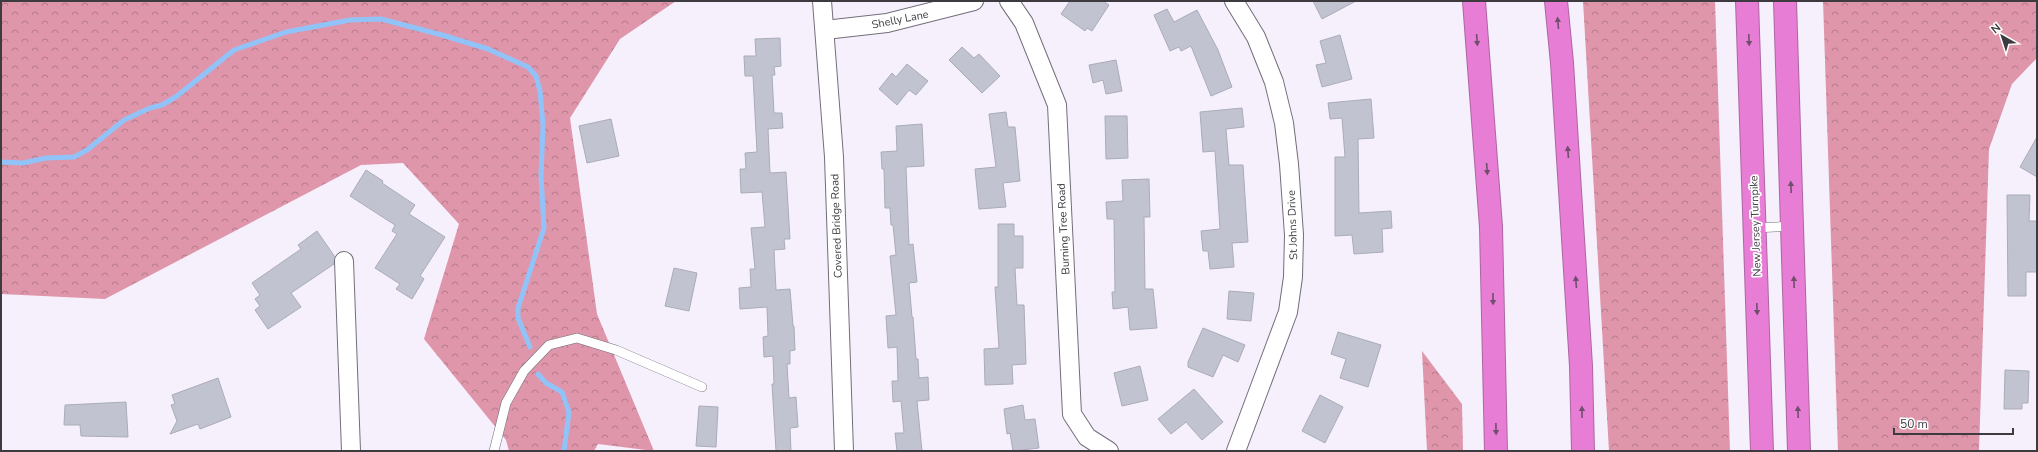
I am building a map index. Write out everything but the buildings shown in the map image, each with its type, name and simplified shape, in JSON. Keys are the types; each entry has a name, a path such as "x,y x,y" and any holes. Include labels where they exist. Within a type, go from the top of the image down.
{"highway":[{"path":"1474,1 1491,227 1496,451"},
{"path":"1556,1 1562,63 1581,366 1583,451"},
{"name":"New Jersey Turnpike","path":"1747,1 1762,451"},
{"path":"1785,1 1799,451"}],"street":[{"name":"Covered Bridge Road","path":"822,1 834,157 844,451"},
{"name":"Shelly Lane","path":"825,30 887,23 974,1"},
{"name":"Burning Tree Road","path":"1009,1 1024,23 1056,105 1072,414 1087,437 1109,451"},
{"name":"St Johns Drive","path":"1234,1 1256,37 1274,82 1286,136 1294,235 1293,277 1288,312 1236,451"},
{"path":"344,261 351,451"}],"lane":[{"path":"1755,228 1792,226"},
{"path":"494,451 506,403 524,371 549,345 577,338 616,350 702,387"}],"green space":[{"path":"1,1 676,1 620,39 570,118 597,314 654,451 598,444 594,451 509,451 506,440 424,339 459,224 403,163 361,165 105,299 1,294"},
{"path":"1583,1 1715,1 1730,451 1609,451"},
{"path":"1823,1 2037,1 2037,58 2012,84 1989,149 1979,451 1838,451"},
{"path":"1422,351 1462,404 1463,451 1427,451"}],"waterway":[{"path":"1,162 23,163 46,158 74,157 87,150 124,120 150,108 162,105 177,96 234,50 286,32 350,20 381,19 488,49 528,67 536,76 540,91 543,125 541,176 544,228 518,308 518,318 530,347"},
{"path":"538,374 546,383 562,392 569,412 564,451"}]}
